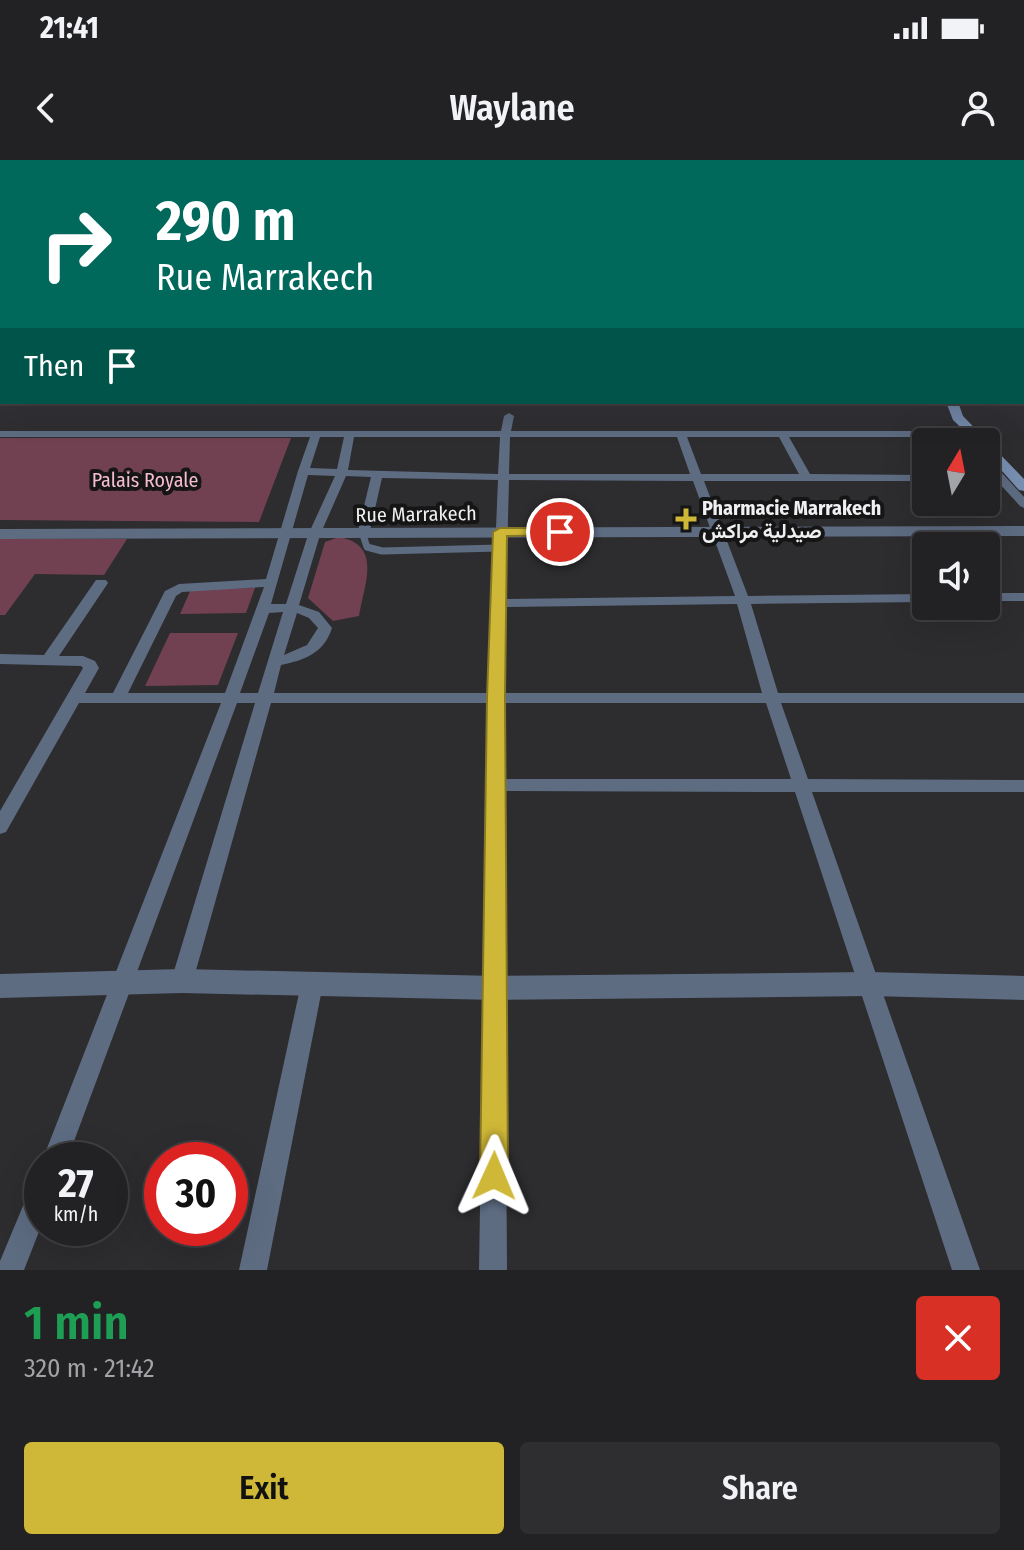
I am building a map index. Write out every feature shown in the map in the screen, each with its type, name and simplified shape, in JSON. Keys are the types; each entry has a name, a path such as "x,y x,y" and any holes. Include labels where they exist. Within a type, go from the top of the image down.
{"main road":[{"path":"953,404 957,417 969,428"},
{"path":"1000,459 1021,482"}],"street":[{"path":"493,1270 497,603 505,436 509,416"},
{"path":"0,434 912,434"},
{"path":"61,1142 125,984 263,609 316,435"},
{"path":"681,435 743,600 772,699 966,1270"},
{"path":"783,435 807,479"},
{"path":"182,981 275,662 314,535 340,478 349,436"},
{"path":"363,535 377,475"},
{"path":"301,477 912,478"},
{"path":"1001,478 1021,482"},
{"path":"1001,478 1024,504"},
{"name":"Rue Marrakech","path":"0,534 363,535 500,540 718,533 1024,531"},
{"path":"49,659 101,583"},
{"path":"118,698 170,594 179,588 272,583"},
{"path":"1000,597 1024,597"},
{"path":"497,603 912,598"},
{"path":"263,609 306,611 322,621 325,628 323,636 312,649 300,656 275,662"},
{"path":"0,659 49,659 90,664 91,668 0,827"},
{"path":"75,698 1024,698"},
{"path":"497,785 1024,786"},
{"path":"0,986 182,981 496,988 870,984 1024,988"},
{"path":"253,1270 312,984"},
{"path":"10,1270 24,1235"}],"green space":[{"name":"Palais Royale","path":"0,438 291,438 259,522 0,520"},
{"path":"339,537 353,541 361,548 367,568 359,616 333,621 308,598 325,542"},
{"path":"0,539 127,539 104,575 35,574 5,615 0,615"},
{"path":"255,588 246,613 180,614 191,589"},
{"path":"170,633 238,633 218,685 145,686"}],"place":[{"name":"Pharmacie Marrakech صيدلية مراكش","path":"686,519"}],"route":[{"path":"494,1176 496,697 500,532 560,532"}]}
